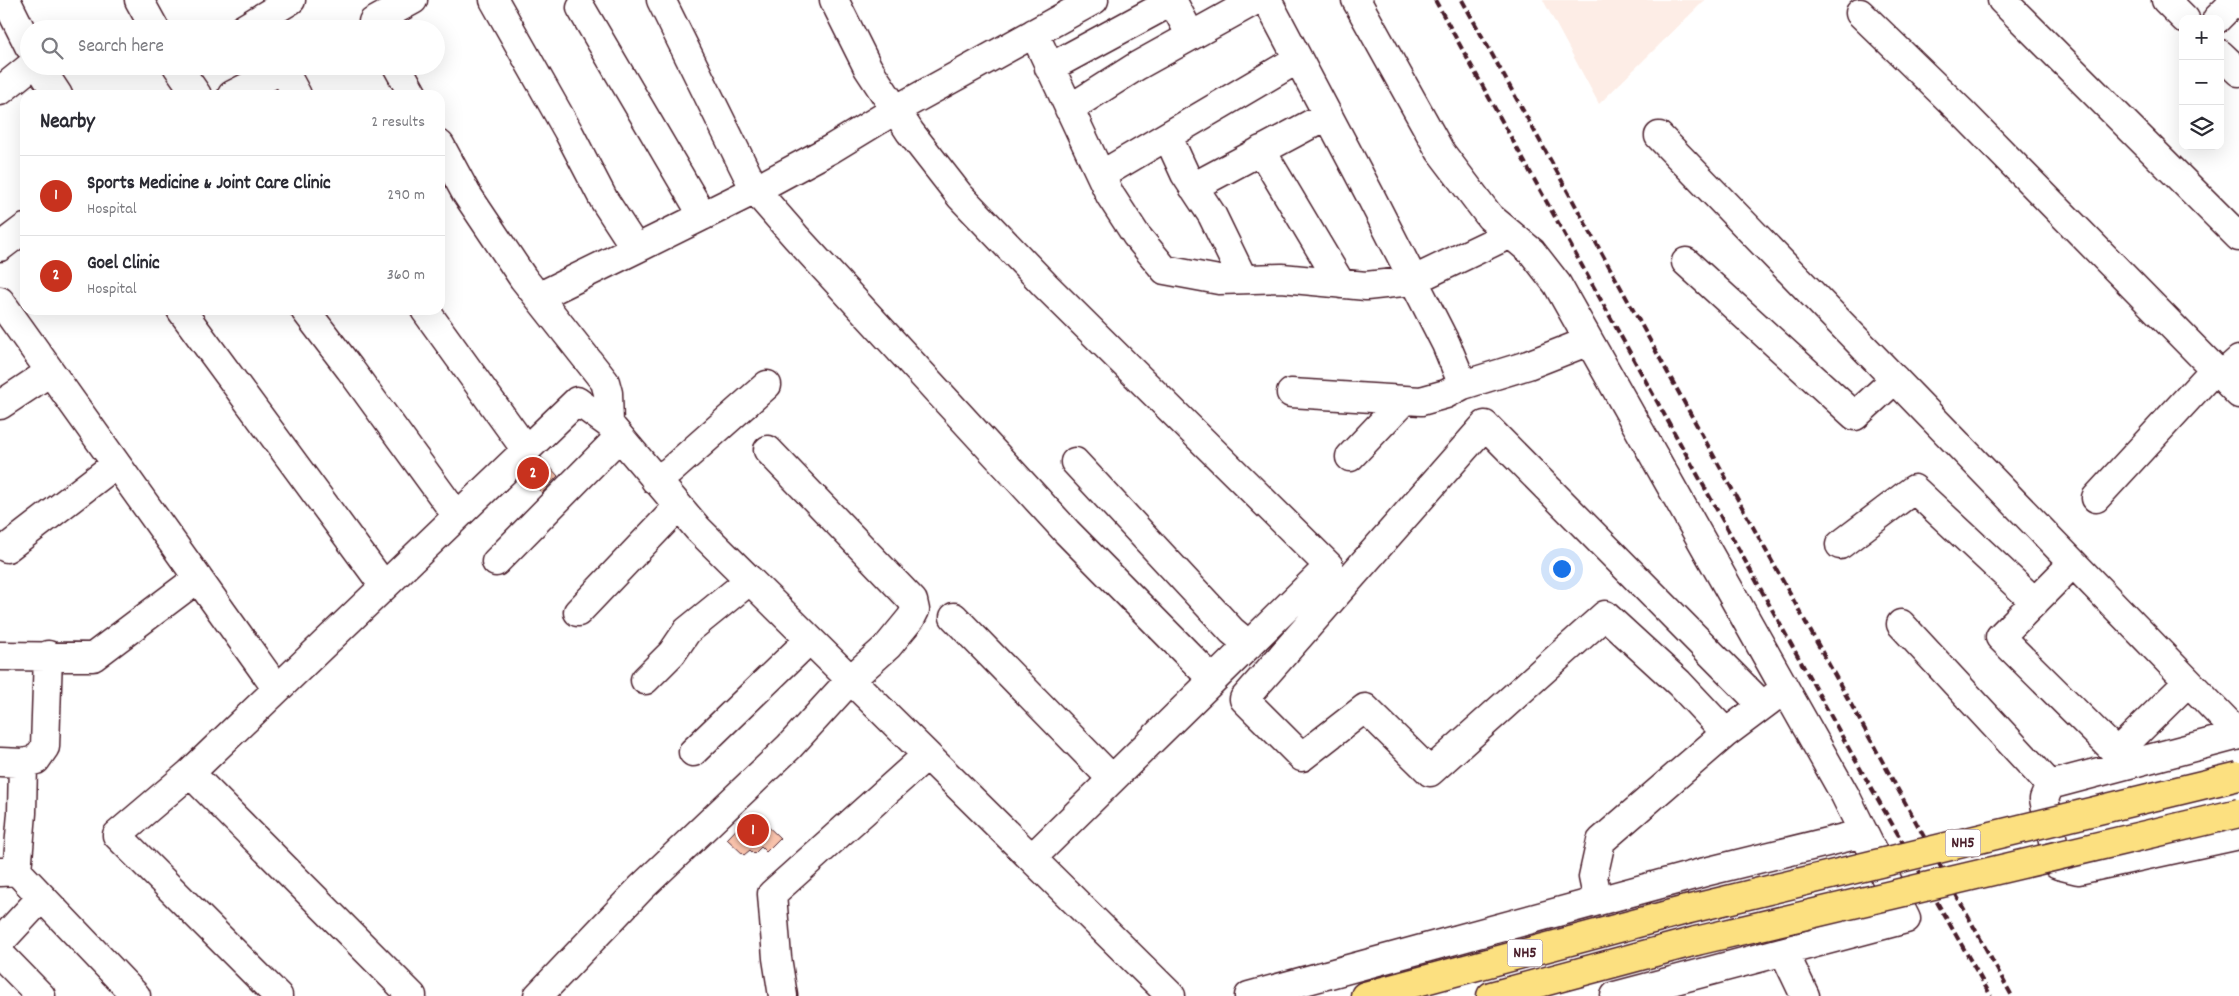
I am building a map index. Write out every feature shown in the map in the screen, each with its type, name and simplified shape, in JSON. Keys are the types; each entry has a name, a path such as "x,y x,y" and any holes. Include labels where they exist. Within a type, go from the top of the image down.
{"highway":[{"name":"NH5","path":"1365,996 1686,910 2239,776"},
{"name":"NH5","path":"1491,996 1696,941 2239,813"}],"street":[{"path":"6,0 20,28"},
{"path":"139,0 150,20"},
{"path":"259,20 291,0"},
{"path":"380,20 413,0"},
{"path":"494,0 568,131 604,200 636,249"},
{"path":"661,0 755,190 1067,532 1213,680"},
{"path":"834,0 868,68 916,139 973,210 1045,285 1329,566 1032,858"},
{"path":"1069,109 1137,66 1256,0"},
{"path":"1267,0 1446,344 1463,385"},
{"path":"1356,0 1440,152 1490,217 1532,252 1558,284 1864,832 1906,919 1615,996"},
{"path":"2002,0 2239,237"},
{"path":"2166,0 2181,15"},
{"path":"2221,15 2236,0"},
{"path":"538,297 755,190 831,149 896,110 1034,33 1078,4"},
{"path":"1050,68 1166,4 1191,36"},
{"path":"580,8 703,216"},
{"path":"1860,13 2228,375 2096,498"},
{"path":"1034,33 1110,195 1136,235 1164,270 1218,280 1282,278 1366,286 1412,281 1510,234"},
{"path":"2224,58 2239,72"},
{"path":"1101,175 1298,59"},
{"path":"0,92 20,75"},
{"path":"45,75 55,90"},
{"path":"183,75 194,90"},
{"path":"242,90 272,75"},
{"path":"289,75 295,90"},
{"path":"402,75 410,90"},
{"path":"1194,187 1328,115"},
{"path":"1659,136 2239,735"},
{"path":"1168,137 1194,187 1212,215 1243,279"},
{"path":"1261,150 1313,234 1341,284"},
{"path":"445,154 466,193 538,297 605,382 614,430"},
{"path":"0,247 20,232"},
{"path":"1686,262 1855,416 1895,379"},
{"path":"0,301 277,689"},
{"path":"186,315 384,586"},
{"path":"309,315 457,516"},
{"path":"429,315 526,450"},
{"path":"1291,393 1421,402 1446,394 1463,385 1528,365 1590,341"},
{"path":"278,996 117,835 190,773 526,450 577,400 596,369"},
{"path":"0,405 50,372"},
{"path":"655,480 670,471 767,385"},
{"path":"577,400 614,430 678,508 1171,996"},
{"path":"1350,457 1404,400"},
{"path":"1726,733 1679,683 1605,615 1430,772 1365,708 1302,757 1244,700 1485,425 1762,705"},
{"path":"496,562 614,430"},
{"path":"538,996 641,888 789,748 850,680 888,646 911,618 915,610 913,601 768,450"},
{"path":"1074,462 1232,630 1249,645"},
{"path":"7,548 116,464"},
{"path":"1840,546 1914,489 2035,602"},
{"path":"578,612 678,508"},
{"path":"2073,563 2000,637 2122,758"},
{"path":"0,656 48,655 94,657 198,578"},
{"path":"645,680 672,653 687,631 750,580"},
{"path":"954,617 1112,779"},
{"path":"1900,624 2050,784"},
{"path":"693,752 810,640"},
{"path":"48,655 45,747 36,760 12,762 22,812 9,872 41,898 136,996"},
{"path":"2122,758 2188,682"},
{"path":"1598,902 1593,877 1601,841 1726,733 1785,689"},
{"path":"2239,735 2122,758 2050,784 2044,799 2058,865 2078,870 2239,835"},
{"path":"782,996 772,894 927,754"},
{"path":"190,773 412,996"},
{"path":"1250,996 1864,832"},
{"path":"0,942 41,898"},
{"path":"1784,952 1805,996"},
{"path":"0,954 40,996"}],"shaded area":[{"path":"1543,0 1705,0 1599,104"}],"building":[{"path":"541,457 558,476 542,493 524,474"},
{"path":"753,812 780,838 766,852 761,847 754,854 750,850 744,855 727,839"}],"railway":[{"path":"1435,0 1853,756 1991,996"},
{"path":"1462,0 2012,996"}],"place":[{"name":"Goel Clinic","path":"533,473"},
{"name":"Sports Medicine & Joint Care Clinic","path":"753,830"}]}
